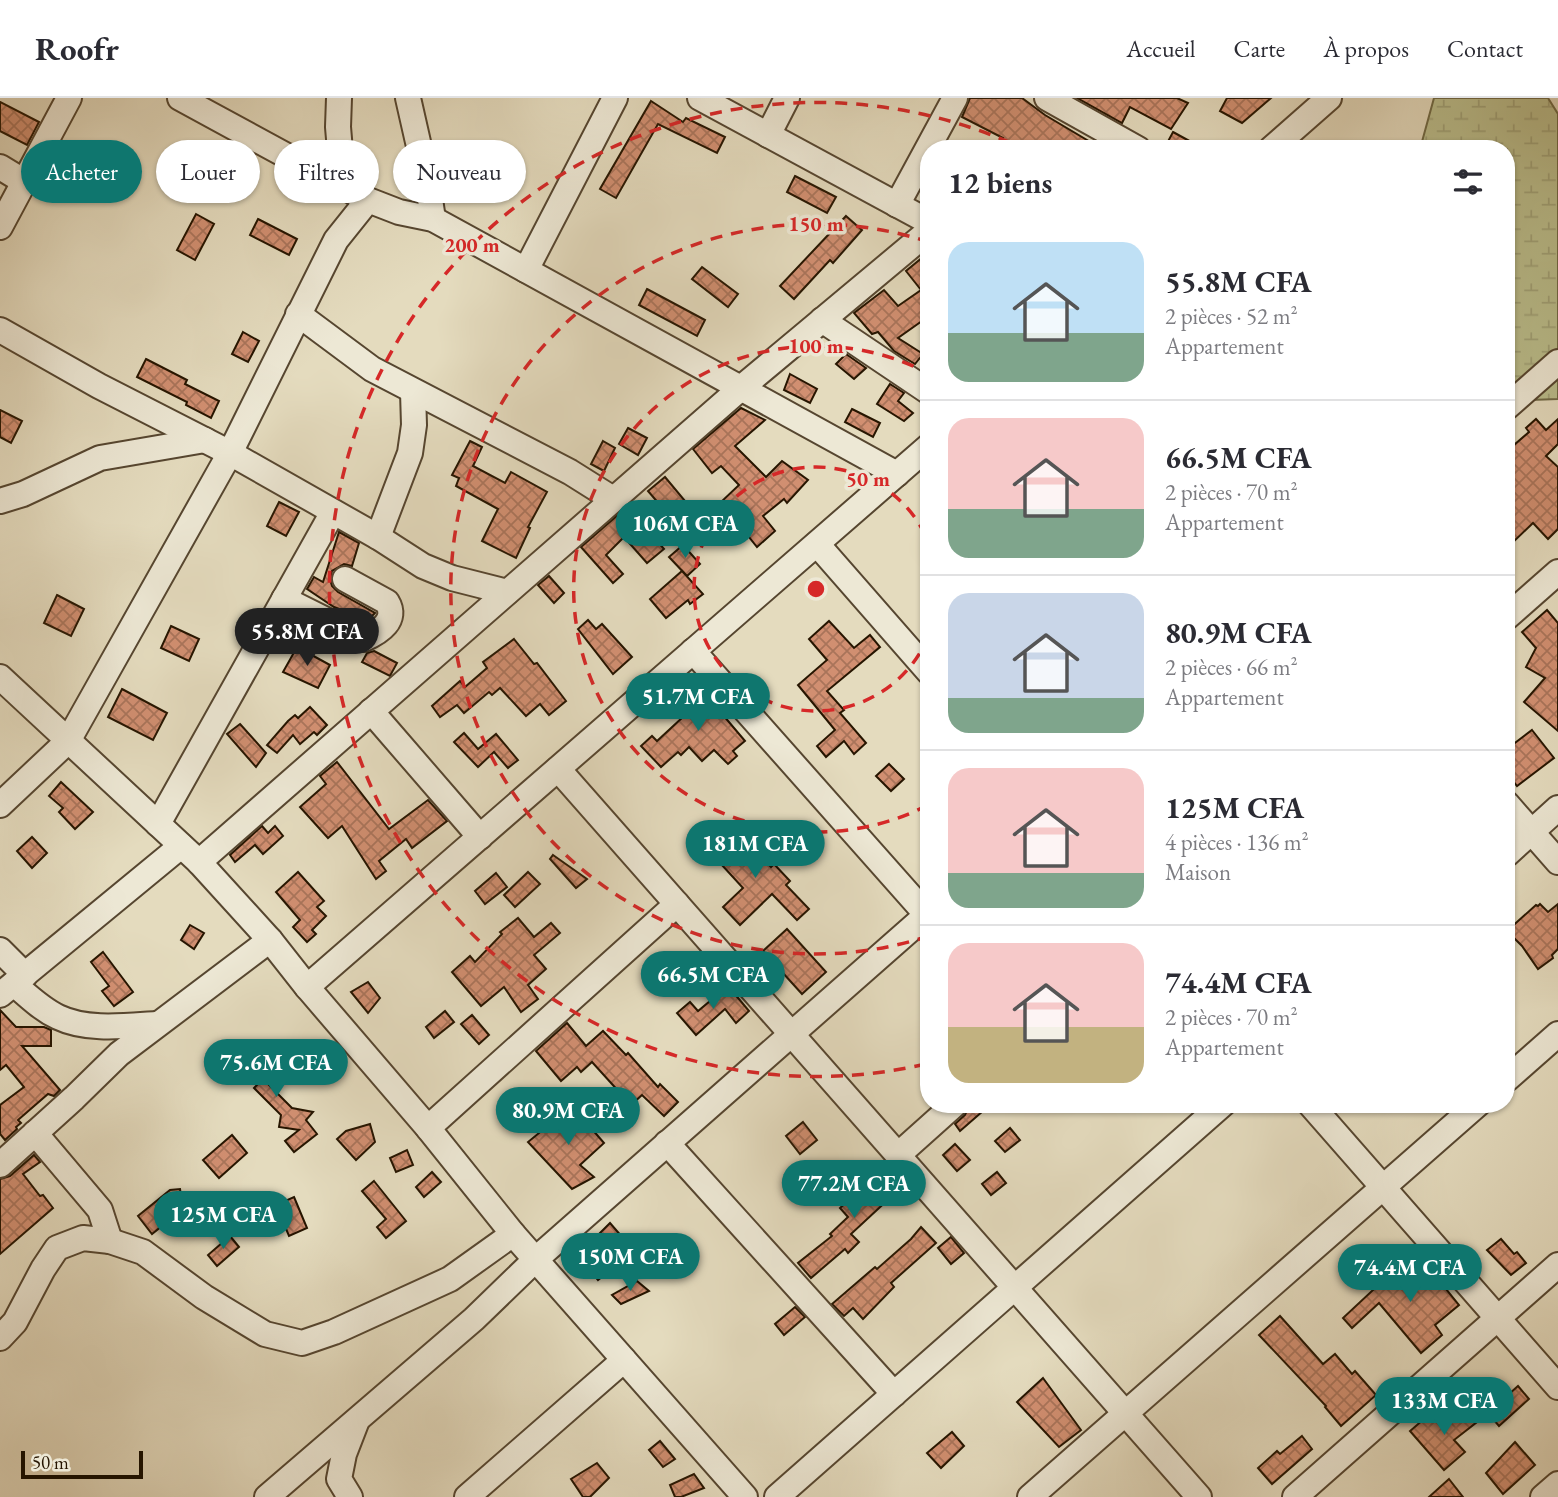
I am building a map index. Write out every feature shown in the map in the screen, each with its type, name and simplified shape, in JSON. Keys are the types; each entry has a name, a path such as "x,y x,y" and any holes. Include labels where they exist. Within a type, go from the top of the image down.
{"street":[{"path":"46,140 69,98"},
{"path":"180,98 274,149"},
{"path":"339,98 339,140"},
{"path":"408,98 433,219"},
{"path":"526,270 615,98"},
{"path":"700,98 920,217"},
{"path":"768,135 788,98"},
{"path":"933,140 956,98"},
{"path":"1047,98 1122,140"},
{"path":"1281,140 1329,98"},
{"path":"897,205 920,163"},
{"path":"0,167 21,180"},
{"path":"0,227 21,185"},
{"path":"0,805 68,741 230,453 336,240 366,203"},
{"path":"376,203 399,212 433,219 897,474"},
{"path":"199,862 741,388 920,238"},
{"path":"298,314 372,369 570,472 613,499"},
{"path":"822,320 920,386"},
{"path":"0,330 99,386 230,453 436,572 507,592"},
{"path":"1515,400 1558,362"},
{"path":"378,537 410,453 414,425 413,392"},
{"path":"0,501 23,494 100,458 205,440"},
{"path":"307,987 920,454"},
{"path":"158,824 333,512"},
{"path":"817,544 920,662"},
{"path":"1515,606 1558,572"},
{"path":"284,599 365,639 380,632 391,616 391,607 387,602 345,579"},
{"path":"693,651 920,905"},
{"path":"0,677 199,862 270,940 513,1234 745,1497"},
{"path":"371,711 480,837"},
{"path":"558,769 1199,1497"},
{"path":"1515,847 1558,808"},
{"path":"1515,813 1558,862"},
{"path":"13,985 181,846"},
{"path":"428,1128 677,904"},
{"path":"267,1497 474,1320 536,1259 920,921"},
{"path":"0,1165 119,1054 270,940"},
{"path":"0,950 13,985 59,1018 86,1025 156,1024"},
{"path":"1515,1072 1558,1034"},
{"path":"898,1155 945,1113"},
{"path":"777,1497 1213,1113"},
{"path":"1318,1113 1558,1387"},
{"path":"1030,1497 1468,1113"},
{"path":"35,1133 100,1210 110,1241"},
{"path":"667,1143 894,1394"},
{"path":"0,1339 15,1322 57,1248 83,1238 110,1241 144,1252 204,1297 265,1334 302,1343 334,1332 450,1279 513,1234"},
{"path":"1295,1497 1558,1265"},
{"path":"467,1497 624,1360"},
{"path":"350,1497 339,1479 344,1454 357,1419"},
{"path":"1543,1497 1558,1484"}],"green space":[{"path":"1434,98 1548,98 1558,114 1558,399 1515,401 1515,140 1422,140"}],"building":[{"path":"970,98 1022,98 1087,140 1002,140 1003,138 962,117"},
{"path":"1077,98 1177,98 1188,103 1171,129 1130,107 1122,123"},
{"path":"1227,98 1271,98 1242,123 1220,111"},
{"path":"651,101 683,122 686,118 725,137 717,153 658,124 616,198 600,189"},
{"path":"0,102 39,122 30,140 21,142 0,131"},
{"path":"1173,132 1188,140 1169,140"},
{"path":"795,176 836,197 827,213 787,192"},
{"path":"196,214 214,224 195,260 177,250"},
{"path":"846,216 862,230 833,263 830,260 794,299 780,286"},
{"path":"258,219 297,239 289,255 250,235"},
{"path":"920,259 920,289 906,271"},
{"path":"702,267 738,294 728,307 692,279"},
{"path":"647,289 705,320 697,336 639,305"},
{"path":"884,290 898,306 920,291 920,322 898,338 920,352 920,358 915,364 894,351 878,332 872,334 854,313"},
{"path":"243,332 259,341 248,362 232,354"},
{"path":"846,354 866,368 854,379 836,364"},
{"path":"146,359 187,380 185,384 219,401 211,418 186,405 187,402 137,377"},
{"path":"790,374 817,389 810,403 784,390"},
{"path":"890,384 904,393 898,401 913,413 904,421 877,404"},
{"path":"741,408 765,420 735,446 766,477 782,461 808,480 787,503 784,499 763,516 775,531 757,547 721,502 739,485 721,466 712,473 693,449"},
{"path":"852,409 880,423 873,437 845,422"},
{"path":"0,410 22,421 11,443 0,437"},
{"path":"1536,419 1546,430 1558,419 1558,444 1546,456 1558,467 1558,529 1548,539 1533,523 1515,540 1515,444 1529,432 1526,428"},
{"path":"628,428 647,438 638,455 619,444"},
{"path":"470,441 482,447 473,466 505,483 511,472 547,492 528,527 530,528 516,558 482,541 498,509 456,486 459,478 452,475"},
{"path":"603,441 615,448 604,471 591,464"},
{"path":"665,477 695,513 678,526 648,491"},
{"path":"279,502 299,512 286,536 267,526"},
{"path":"627,507 664,549 647,563 624,537 606,555 623,574 613,583 581,547"},
{"path":"339,532 359,543 352,566 344,564 332,571 332,586 375,613 368,620 334,607 307,589 314,577 323,582"},
{"path":"683,545 700,564 687,576 669,557"},
{"path":"682,571 703,594 690,604 688,600 666,618 650,599"},
{"path":"549,576 564,593 554,603 538,585"},
{"path":"57,595 84,609 71,636 44,623"},
{"path":"1547,610 1558,623 1558,731 1524,702 1545,678 1526,667 1536,648 1522,632"},
{"path":"588,620 596,629 602,624 632,657 613,674 578,629"},
{"path":"829,621 854,648 870,635 880,647 827,691 844,710 840,713 866,743 854,754 844,741 826,757 817,746 835,730 798,685 827,660 809,639"},
{"path":"171,626 199,639 189,661 161,648"},
{"path":"514,639 534,664 537,663 566,701 549,715 540,704 526,716 500,688 492,695 489,692 464,713 457,705 440,717 432,706 460,681 465,687 487,668 483,662"},
{"path":"297,647 330,665 318,688 283,672"},
{"path":"374,651 397,663 390,676 362,662 367,653"},
{"path":"122,689 167,713 153,740 108,717"},
{"path":"706,689 727,711 723,715 745,741 733,751 737,756 728,764 714,750 702,761 689,747 681,755 678,752 661,767 641,746 652,736 657,741 684,716 681,713"},
{"path":"310,707 327,725 317,735 314,732 300,744 293,735 277,753 267,745 288,721 295,715 298,718"},
{"path":"240,724 266,753 256,767 227,734"},
{"path":"1532,730 1554,758 1517,786 1515,783 1515,743"},
{"path":"464,733 478,749 496,734 518,760 508,768 494,752 478,767 454,742"},
{"path":"337,762 389,829 428,800 447,821 412,848 406,839 379,861 386,871 376,879 342,826 328,838 300,807 326,784 320,776"},
{"path":"889,764 904,779 891,791 876,776"},
{"path":"61,782 93,812 75,829 59,812 63,808 49,796"},
{"path":"731,822 771,867 774,864 790,881 786,885 809,909 797,920 772,894 740,925 723,907 743,888 721,864 735,851 719,833"},
{"path":"262,826 268,833 275,826 283,836 263,854 255,845 235,862 230,855"},
{"path":"32,837 47,853 32,868 17,851"},
{"path":"553,855 587,879 576,888 550,859"},
{"path":"298,872 324,901 317,907 326,916 312,930 316,934 307,942 293,927 300,920 276,892"},
{"path":"528,872 540,884 515,907 504,895"},
{"path":"496,873 507,887 485,904 475,891"},
{"path":"1540,904 1548,912 1558,904 1558,949 1552,955 1553,958 1538,969 1515,939 1515,924"},
{"path":"518,918 534,937 551,923 560,933 534,955 546,969 528,985 538,999 521,1012 504,987 481,1006 452,972 470,956 475,962 502,934 500,932"},
{"path":"190,925 204,933 194,949 181,940"},
{"path":"787,929 826,972 802,994 763,951"},
{"path":"103,952 133,992 114,1006 102,991 109,986 91,962"},
{"path":"368,982 380,998 368,1013 351,992"},
{"path":"728,986 749,1011 736,1023 725,1009 696,1035 677,1013 690,1002 698,1011"},
{"path":"0,1010 16,1027 44,1027 51,1030 51,1046 22,1046 60,1090 54,1096 48,1094 18,1120 21,1123 5,1140 0,1134 0,1105 24,1087 6,1065 0,1070"},
{"path":"445,1011 454,1022 434,1038 426,1027"},
{"path":"472,1015 489,1035 479,1044 461,1024"},
{"path":"567,1023 586,1046 603,1031 626,1055 628,1053 658,1087 660,1084 678,1102 664,1116 642,1095 631,1105 592,1062 581,1072 577,1067 561,1081 536,1051"},
{"path":"246,1043 274,1077 266,1082 292,1108 313,1112 306,1120 317,1134 294,1152 285,1141 299,1130 279,1127 281,1115 254,1088 257,1085 232,1055"},
{"path":"572,1106 604,1143 580,1165 594,1177 572,1189 528,1142"},
{"path":"981,1113 960,1131 955,1124 965,1115"},
{"path":"803,1122 817,1140 800,1154 786,1136"},
{"path":"370,1124 375,1142 356,1160 337,1139 346,1131"},
{"path":"1010,1128 1020,1140 1005,1152 995,1141"},
{"path":"232,1135 247,1153 219,1178 203,1160"},
{"path":"955,1144 970,1160 957,1171 943,1155"},
{"path":"407,1150 413,1165 396,1172 390,1158"},
{"path":"34,1155 40,1162 23,1174 53,1208 0,1254 0,1179 10,1176"},
{"path":"887,1165 904,1185 851,1234 859,1242 848,1253 845,1249 811,1278 798,1263 832,1236 830,1234 848,1217 840,1208"},
{"path":"432,1172 441,1182 424,1197 416,1187"},
{"path":"997,1172 1006,1183 991,1195 982,1184"},
{"path":"374,1181 406,1221 386,1238 377,1227 386,1219 362,1191"},
{"path":"180,1189 183,1209 152,1234 138,1216 170,1190"},
{"path":"294,1197 307,1228 289,1236 276,1205"},
{"path":"610,1223 635,1252 619,1260 620,1262 598,1280 576,1253"},
{"path":"921,1227 936,1243 891,1283 894,1287 863,1319 853,1308 844,1316 832,1304 875,1267 877,1269"},
{"path":"230,1236 239,1247 217,1266 208,1255"},
{"path":"951,1237 964,1253 951,1264 938,1248"},
{"path":"1501,1239 1526,1263 1511,1275 1487,1250"},
{"path":"1411,1258 1428,1277 1433,1273 1459,1305 1435,1325 1442,1335 1421,1353 1379,1303 1352,1328 1343,1318"},
{"path":"637,1281 649,1291 621,1304 612,1295"},
{"path":"795,1307 805,1317 784,1335 775,1324"},
{"path":"1280,1316 1323,1364 1335,1354 1352,1374 1355,1371 1376,1395 1341,1426 1326,1406 1259,1335"},
{"path":"1043,1378 1081,1430 1059,1447 1017,1402"},
{"path":"1518,1386 1529,1399 1499,1426 1488,1413"},
{"path":"1465,1407 1477,1422 1454,1440 1465,1452 1444,1470 1410,1431 1431,1413 1443,1427"},
{"path":"952,1432 964,1446 941,1468 927,1453"},
{"path":"1302,1436 1312,1449 1272,1484 1258,1468 1277,1451 1280,1454"},
{"path":"660,1441 675,1459 663,1467 649,1450"},
{"path":"1515,1442 1535,1465 1503,1494 1486,1473"},
{"path":"597,1463 609,1478 590,1497 583,1497 571,1479"},
{"path":"694,1474 704,1488 675,1497 670,1485"},
{"path":"1449,1479 1463,1497 1429,1497"}]}
